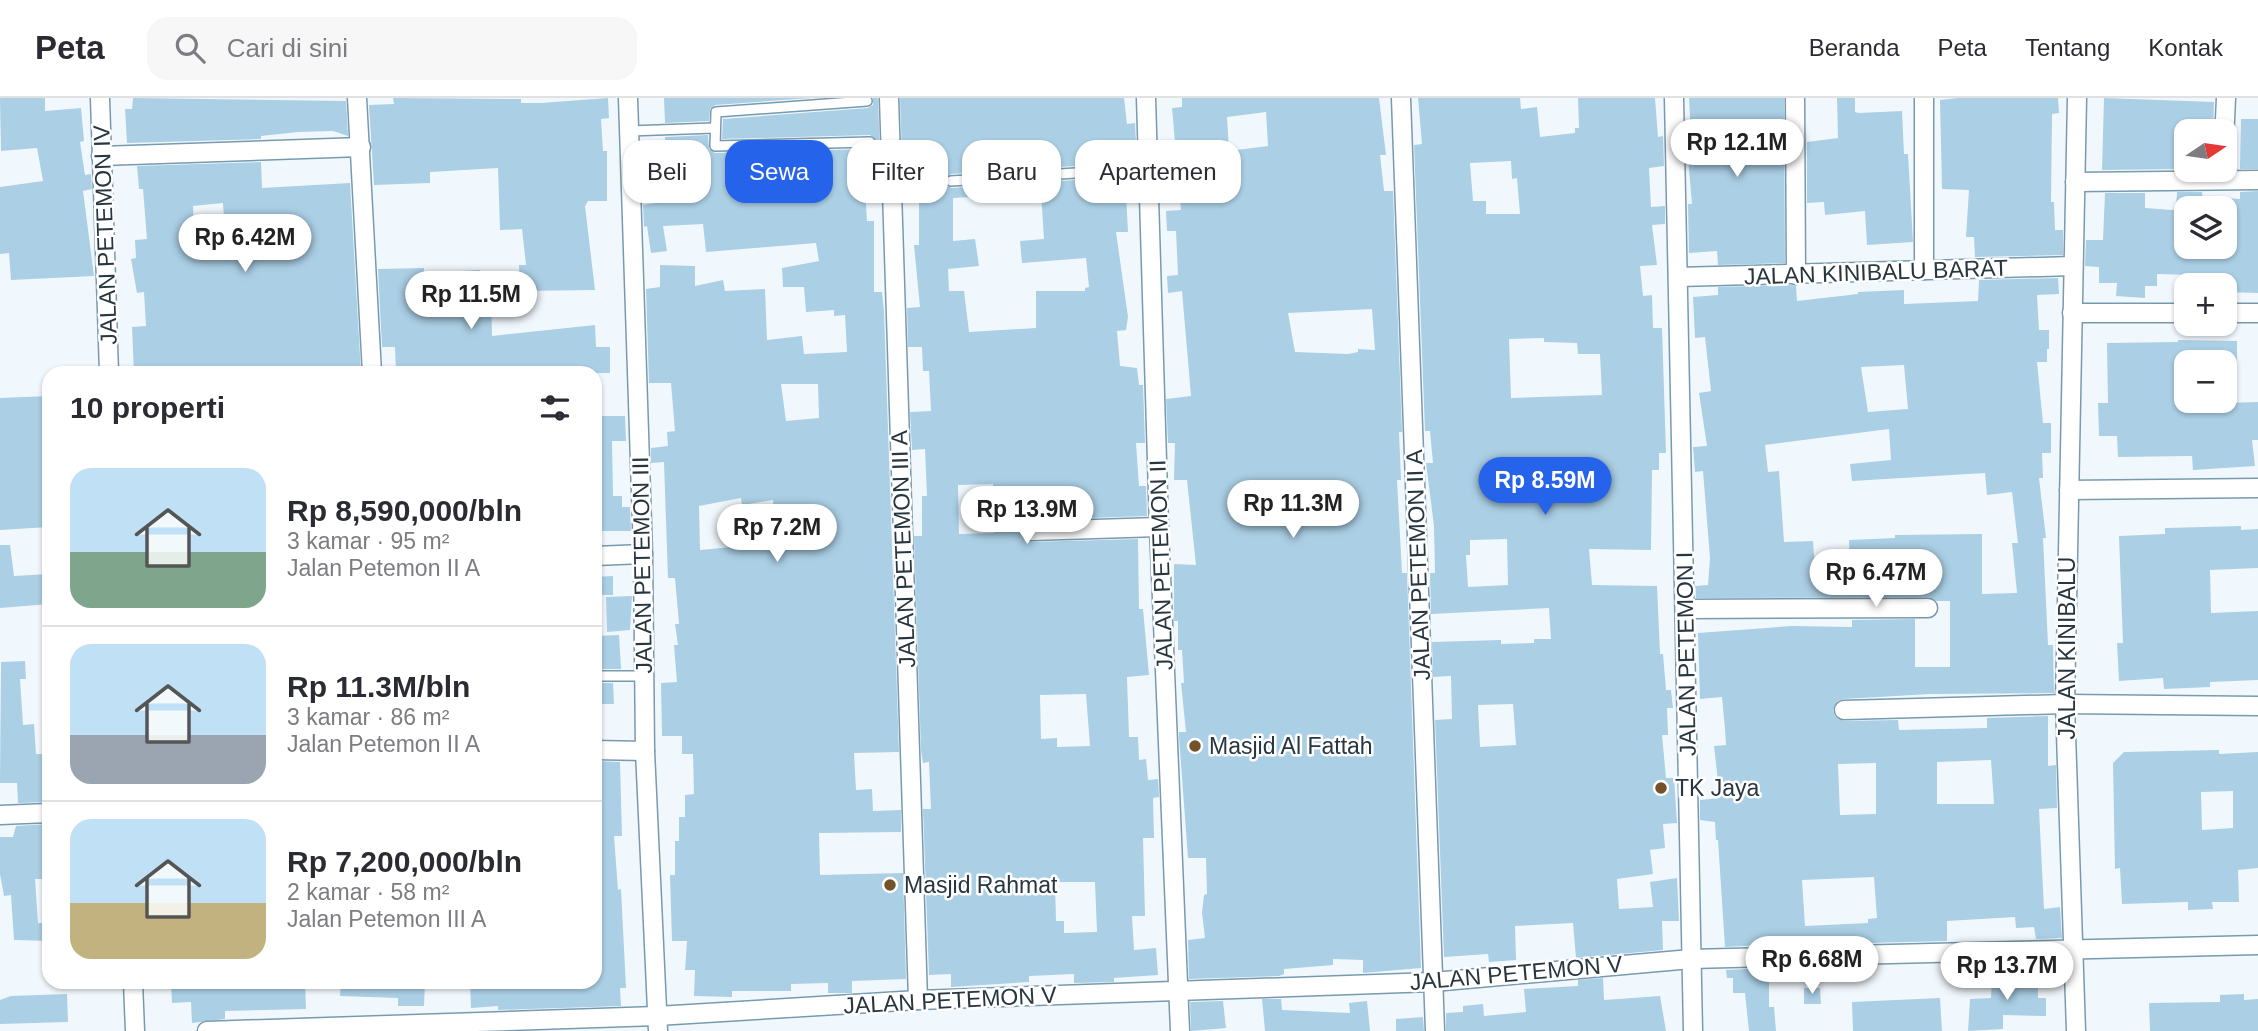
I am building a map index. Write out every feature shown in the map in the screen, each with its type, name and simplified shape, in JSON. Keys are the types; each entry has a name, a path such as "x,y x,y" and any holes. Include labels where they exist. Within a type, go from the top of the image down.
{"street":[{"name":"JALAN PETEMON IV","path":"100,98 110,366"},
{"path":"358,98 372,366"},
{"name":"JALAN PETEMON III","path":"628,98 643,554 645,751 658,1024"},
{"name":"JALAN PETEMON III A","path":"889,98 918,1000"},
{"name":"JALAN PETEMON II","path":"1146,98 1148,140"},
{"name":"JALAN PETEMON II A","path":"1401,98 1435,1031"},
{"name":"JALAN PETEMON I","path":"1674,98 1693,1031"},
{"path":"1795,98 1796,275"},
{"path":"1924,98 1924,270"},
{"name":"JALAN KINIBALU","path":"2076,1031 2065,704 2077,98"},
{"path":"2225,119 2226,98"},
{"path":"101,156 361,147"},
{"path":"2075,182 2174,177"},
{"path":"2237,177 2258,180"},
{"name":"JALAN PETEMON II","path":"1151,203 1159,527 1180,1031"},
{"name":"JALAN KINIBALU BARAT","path":"1678,277 2073,266"},
{"path":"2072,313 2174,313"},
{"path":"2237,313 2258,313"},
{"path":"2069,490 2258,488"},
{"path":"1031,531 1159,527"},
{"path":"602,556 643,554"},
{"path":"1685,609 1928,608"},
{"path":"1844,710 2065,704 2258,706"},
{"path":"602,750 645,751"},
{"path":"0,815 42,813"},
{"name":"JALAN PETEMON V","path":"207,1031 658,1024 918,1000 1433,982 1691,959 2258,945"},
{"path":"134,989 135,1031"}],"lane":[{"path":"847,143 716,148 716,112 867,102"},
{"path":"629,131 714,128"},
{"path":"951,181 1075,174"},
{"path":"602,676 645,676"}],"building":[{"path":"0,98 45,98 45,111 81,108 84,141 80,142 85,175 91,174 92,189 83,191 94,276 11,280 9,253 0,254 0,187 43,181 37,148 1,151"},
{"path":"133,98 346,101 348,136 333,131 298,132 261,136 261,139 127,143 125,109 132,109"},
{"path":"393,98 521,99 521,103 541,103 608,98 609,118 601,119 603,151 607,151 607,201 588,201 585,206 595,290 520,291 519,265 526,265 522,229 500,230 498,168 430,172 430,183 374,185 369,105 394,104"},
{"path":"664,98 812,98 715,105 710,109 709,121 665,123"},
{"path":"873,98 878,98 879,140 870,135 722,139 723,119 868,108 873,105"},
{"path":"900,98 1124,98 1127,124 1135,123 1136,140 1075,140 1075,166 1061,167 1061,140 962,140 962,173 951,174 948,177 948,140 901,140"},
{"path":"1182,98 1379,98 1386,155 1380,155 1384,191 1393,191 1402,432 1399,432 1401,480 1397,480 1402,573 1407,573 1421,968 1363,973 1363,960 1333,959 1333,965 1284,969 1284,974 1279,976 1189,979 1188,940 1205,938 1202,913 1204,895 1207,894 1206,858 1188,858 1179,737 1179,732 1186,732 1181,683 1184,683 1182,650 1178,650 1178,621 1174,621 1174,564 1196,565 1187,480 1174,480 1175,443 1168,443 1166,399 1191,396 1182,291 1168,293 1167,276 1178,275 1176,231 1167,231 1166,211 1181,210 1180,203 1241,203 1241,149 1268,146 1266,112 1227,117 1228,140 1175,140 1172,108 1182,107","holes":["1372,309 1375,350 1358,349 1358,352 1348,354 1295,352 1288,313"]},
{"path":"1418,98 1520,98 1521,109 1537,107 1540,137 1575,133 1575,128 1579,128 1578,98 1655,98 1658,137 1663,136 1664,166 1649,168 1651,207 1665,206 1665,224 1652,225 1657,265 1640,266 1643,296 1652,295 1653,328 1662,328 1666,453 1659,453 1659,470 1652,470 1651,550 1589,549 1592,585 1657,586 1660,654 1663,654 1666,690 1671,690 1673,708 1667,708 1668,735 1662,735 1666,778 1674,778 1677,823 1663,824 1665,848 1650,850 1653,874 1617,879 1619,909 1653,907 1650,882 1677,878 1679,921 1662,921 1663,950 1576,958 1573,923 1515,926 1516,960 1489,962 1488,954 1444,957 1435,720 1452,719 1451,676 1433,677 1432,642 1501,640 1501,644 1534,643 1534,639 1551,639 1549,608 1431,614 1430,573 1435,573 1434,526 1426,463 1433,463 1430,431 1425,431 1414,145 1422,144","holes":["1511,161 1512,179 1517,178 1520,214 1486,214 1486,201 1473,201 1470,163","1544,338 1544,342 1577,343 1578,354 1600,354 1602,395 1511,398 1509,339","1507,539 1508,585 1468,587 1466,555 1470,555 1470,540","1513,704 1516,745 1480,747 1478,705"]},
{"path":"1689,98 1784,98 1785,263 1718,265 1717,251 1689,253 1688,204 1692,204 1686,134 1691,134"},
{"path":"1837,98 1855,98 1855,112 1859,113 1902,111 1904,154 1908,154 1913,242 1867,245 1865,211 1825,215 1824,202 1807,203 1807,142 1838,138"},
{"path":"2058,98 2059,113 2052,114 2051,202 2054,202 2055,230 2063,230 2063,255 1975,257 1974,237 1966,237 1969,190 1942,189 1940,100"},
{"path":"2104,98 2214,102 2213,119 2174,119 2174,169 2102,170"},
{"path":"2241,119 2258,119 2258,169 2240,169"},
{"path":"708,135 708,140 665,140 665,137"},
{"path":"711,150 725,153 725,203 833,203 833,150 847,150 847,203 866,203 867,221 874,221 874,292 882,292 884,311 899,752 854,753 856,790 872,789 873,811 901,810 901,832 819,833 820,875 903,873 906,979 852,981 852,993 828,993 828,983 791,984 791,991 732,991 732,997 694,996 695,970 685,970 687,941 672,941 670,875 675,875 675,841 679,841 679,817 685,817 685,795 694,794 693,754 682,754 682,736 662,736 661,683 677,682 674,645 678,645 675,624 679,624 675,578 668,578 664,462 651,463 651,448 668,446 667,432 675,431 671,383 649,383 646,289 660,287 660,265 695,266 695,286 723,280 725,291 765,289 767,340 802,336 804,354 847,352 845,315 834,316 834,310 806,312 804,287 783,287 782,268 819,261 816,243 706,252 703,224 663,226 667,251 651,253 647,226 644,227 643,205 711,203","holes":["781,384 818,384 819,418 786,421","741,498 742,505 773,500 776,543 700,550 699,506"]},
{"path":"261,162 262,188 350,183 361,366 134,366 132,327 146,326 144,292 137,293 131,259 136,258 135,240 147,239 143,189 139,189 137,166","holes":["223,203 225,234 194,236 193,206"]},
{"path":"1075,180 1075,203 1126,203 1128,232 1116,232 1128,317 1126,330 1117,331 1120,366 1137,368 1139,385 1143,385 1145,443 1136,443 1139,486 1146,486 1147,516 1031,520 1021,525 1020,532 1025,541 1031,542 1138,539 1139,609 1143,609 1149,675 1127,677 1129,737 1138,737 1139,760 1146,759 1148,780 1158,779 1159,797 1153,798 1154,838 1143,838 1145,916 1132,916 1134,950 1156,948 1158,975 1114,978 1114,982 1074,983 1074,974 1029,976 1029,982 951,987 951,974 929,975 923,809 931,809 929,762 923,763 921,750 914,536 922,536 922,496 927,496 925,449 912,450 910,412 931,411 929,371 923,371 922,347 908,347 907,308 920,307 914,245 919,245 919,203 948,203 948,185 951,188 962,187 962,197 953,198 953,241 975,239 979,266 948,269 949,291 964,291 969,332 1036,328 1036,291 1085,291 1085,288 1089,287 1086,258 1022,263 1020,241 1044,239 1042,203 1061,203 1061,181","holes":["993,484 994,533 959,534 958,485","1086,694 1090,746 1057,747 1057,738 1041,739 1040,695","1055,882 1095,882 1097,932 1064,933 1064,921 1056,921"]},
{"path":"2258,191 2258,293 2237,292 2237,273 2174,273 2157,274 2157,286 2145,286 2145,298 2116,296 2117,283 2099,283 2099,267 2085,266 2086,240 2103,240 2105,193 2145,193 2145,208 2174,210 2174,259 2237,259 2237,199 2240,199 2240,192"},
{"path":"2177,192 2202,192 2202,196 2177,196"},
{"path":"424,268 424,273 480,270 482,296 491,296 492,336 595,325 596,347 610,347 610,373 602,373 602,366 396,366 395,347 382,347 378,269"},
{"path":"2058,278 2059,294 2037,295 2039,330 2049,330 2047,362 2037,362 2043,423 2051,423 2051,453 2042,453 2043,478 2039,478 2046,538 2043,538 2048,645 2053,645 2054,693 1930,694 1844,699 1838,701 1833,710 1835,716 1844,721 1898,720 1899,730 1987,728 1987,718 2048,716 2048,766 2056,765 2057,808 2039,809 2044,909 2060,907 2062,938 2036,939 2034,927 2016,928 2015,917 1947,921 1947,941 1869,943 1869,940 1725,947 1715,822 1700,820 1700,800 1720,798 1714,746 1726,745 1725,729 1722,697 1700,699 1698,633 1792,626 1852,627 1852,620 1915,619 1915,667 1950,667 1950,601 1937,601 1928,597 1696,598 1695,586 1708,585 1710,558 1703,471 1695,472 1693,447 1707,446 1699,393 1711,391 1705,337 1695,338 1693,297 1718,295 1718,287 1791,285 1796,286 1797,301 1858,292 1904,290 1904,304 1978,301 1979,280","holes":["1904,365 1908,409 1868,412 1861,367","1889,429 1891,460 1850,464 1852,481 1985,473 1987,495 2012,492 2018,543 2012,543 2017,593 1982,594 1982,534 1895,535 1895,538 1849,540 1850,568 1815,569 1813,541 1784,542 1779,471 1768,472 1765,445","1991,760 1994,804 1937,804 1937,762","1876,763 1876,814 1840,815 1838,764","1874,877 1877,918 1868,919 1868,923 1805,926 1802,880"]},
{"path":"2237,341 2237,350 2174,350 2174,413 2237,413 2237,403 2258,402 2258,440 2252,440 2255,466 2193,470 2192,456 2118,457 2117,436 2099,436 2098,403 2108,403 2107,343"},
{"path":"42,396 42,527 0,530 0,398"},
{"path":"602,416 625,416 626,441 612,441 613,496 622,496 622,507 630,507 631,531 602,531"},
{"path":"2241,526 2241,530 2258,529 2258,568 2210,570 2211,613 2258,611 2258,680 2210,682 2210,687 2164,689 2163,678 2119,681 2117,643 2123,643 2119,536 2165,534 2165,528"},
{"path":"0,545 10,545 14,576 42,574 42,605 0,608"},
{"path":"613,576 613,595 602,595 602,577"},
{"path":"632,596 630,630 607,632 606,597"},
{"path":"619,635 621,669 602,669 602,636"},
{"path":"25,661 26,679 20,679 23,725 34,724 36,754 42,754 42,802 18,803 17,783 0,783 1,662"},
{"path":"602,683 613,683 614,704 602,704"},
{"path":"2124,752 2258,752 2258,868 2238,870 2239,902 2212,902 2213,909 2188,910 2188,902 2122,904 2120,868 2115,869 2113,763","holes":["2233,791 2233,828 2202,830 2201,792"]},
{"path":"602,761 620,762 622,836 614,836 618,890 621,889 626,988 620,988 621,1006 498,1010 498,1006 471,1008 470,989 602,989"},
{"path":"42,824 42,879 35,879 42,941 14,940 11,895 4,896 0,874 0,837 13,837 16,826"},
{"path":"1769,968 1769,1007 1774,1007 1776,1031 1749,1031 1745,993 1733,993 1733,978 1727,978 1726,970"},
{"path":"1992,974 2038,974 2038,998 2046,998 2046,1016 2003,1015 2003,1029 1968,1031 1970,999 1991,998"},
{"path":"1603,978 1604,1000 1660,996 1666,1031 1446,1031 1446,1013 1463,1012 1463,1006 1483,1004 1484,1016 1526,1012 1524,989 1578,986 1578,980"},
{"path":"1804,988 1820,988 1821,1004 1804,1004"},
{"path":"171,989 305,989 306,1009 225,1011 225,1019 192,1023 191,1002 172,1003"},
{"path":"340,989 425,989 424,1006 398,1006 398,998 340,996"},
{"path":"67,994 68,1022 0,1024 0,1000 11,996"},
{"path":"2244,994 2244,1000 2258,999 2258,1031 2150,1031 2149,1003 2220,1002 2220,995"},
{"path":"1940,998 1942,1031 1853,1031 1852,1002"},
{"path":"1262,999 1281,999 1282,1010 1350,1013 1349,1003 1367,1001 1370,1031 1265,1031"},
{"path":"1223,1001 1226,1028 1191,1031 1190,1002"},
{"path":"1423,1017 1424,1031 1396,1031 1396,1019"}],"place":[{"name":"Masjid Al Fattah","path":"1195,746"},
{"name":"TK Jaya","path":"1661,788"},
{"name":"Masjid Rahmat","path":"890,885"}]}
